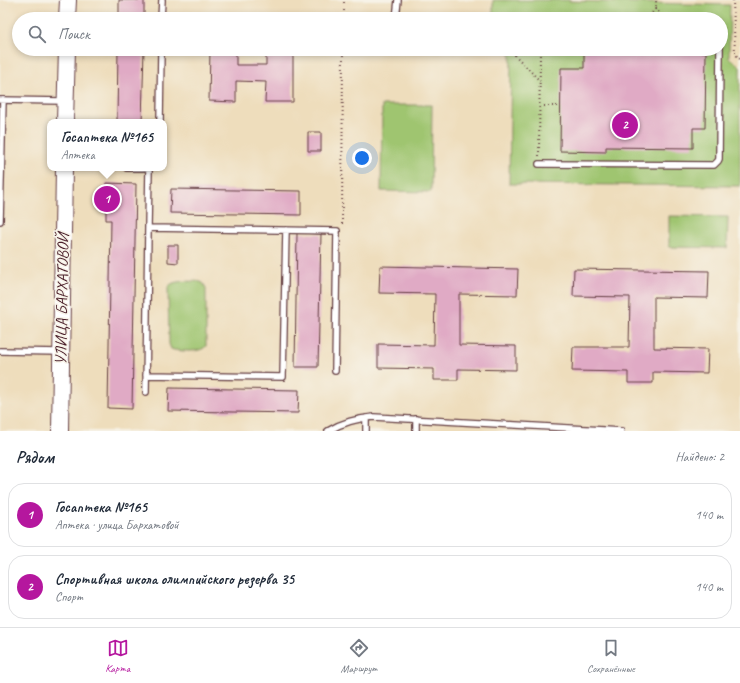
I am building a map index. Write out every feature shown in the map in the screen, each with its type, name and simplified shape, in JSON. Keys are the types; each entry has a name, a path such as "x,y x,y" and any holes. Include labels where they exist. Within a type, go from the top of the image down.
{"street":[{"path":"67,12 68,0"},
{"path":"65,119 67,56"},
{"name":"УЛИЦА БАРХАТОВОЙ","path":"60,431 64,171"}],"lane":[{"path":"161,12 162,0"},
{"path":"397,12 398,0"},
{"path":"160,119 161,56"},
{"path":"539,164 714,165 719,158 720,56"},
{"path":"0,221 1,100 66,101"},
{"path":"146,392 150,171"},
{"path":"148,228 337,231 335,371"},
{"path":"146,375 283,377 286,230"},
{"path":"0,351 61,352"},
{"path":"328,431 353,419 374,417 621,431"},
{"path":"366,418 366,431"},
{"path":"416,419 416,431"}],"path":[{"path":"344,0 344,12"},
{"path":"656,0 656,8 659,12"},
{"path":"733,0 735,54 740,59"},
{"path":"653,12 656,8"},
{"path":"337,231 342,231 343,56"},
{"path":"516,56 540,81"},
{"path":"539,164 540,56"},
{"path":"540,106 560,106"}],"green space":[{"path":"493,0 569,0 730,5 729,58 740,66 740,186 509,184 511,56 728,56 728,12 493,12"},
{"path":"382,105 432,105 431,192 381,191"},
{"path":"669,216 728,217 727,248 669,247"},
{"path":"182,281 198,281 203,283 206,288 206,346 200,350 192,351 171,349 169,344 168,287 171,284"}],"building":[{"path":"119,0 144,0 144,12 119,12"},
{"path":"118,56 144,56 142,119 117,119"},
{"path":"210,56 236,56 236,65 266,65 266,56 293,56 293,102 265,102 266,82 236,81 236,102 209,101"},
{"path":"584,56 706,56 705,128 693,128 693,148 606,147 606,152 560,151 561,68 584,68"},
{"path":"308,132 321,132 321,151 308,151"},
{"path":"106,183 136,184 132,409 108,408 111,220 106,220"},
{"path":"171,189 301,191 301,215 170,213"},
{"path":"297,233 321,234 318,367 295,367"},
{"path":"168,245 178,245 178,263 168,262"},
{"path":"380,266 518,269 517,295 459,294 459,345 516,346 516,370 458,369 458,380 434,380 434,369 378,368 378,344 434,345 435,294 379,293"},
{"path":"574,269 709,271 708,298 654,297 654,348 708,349 707,373 653,372 653,383 628,383 628,372 572,371 573,347 629,347 630,297 573,296"},
{"path":"169,388 299,390 298,413 168,411"}],"place":[{"name":"Спортивная школа олимпийского резерва 35","path":"625,125"},
{"name":"Госаптека №165","path":"107,199"}]}
